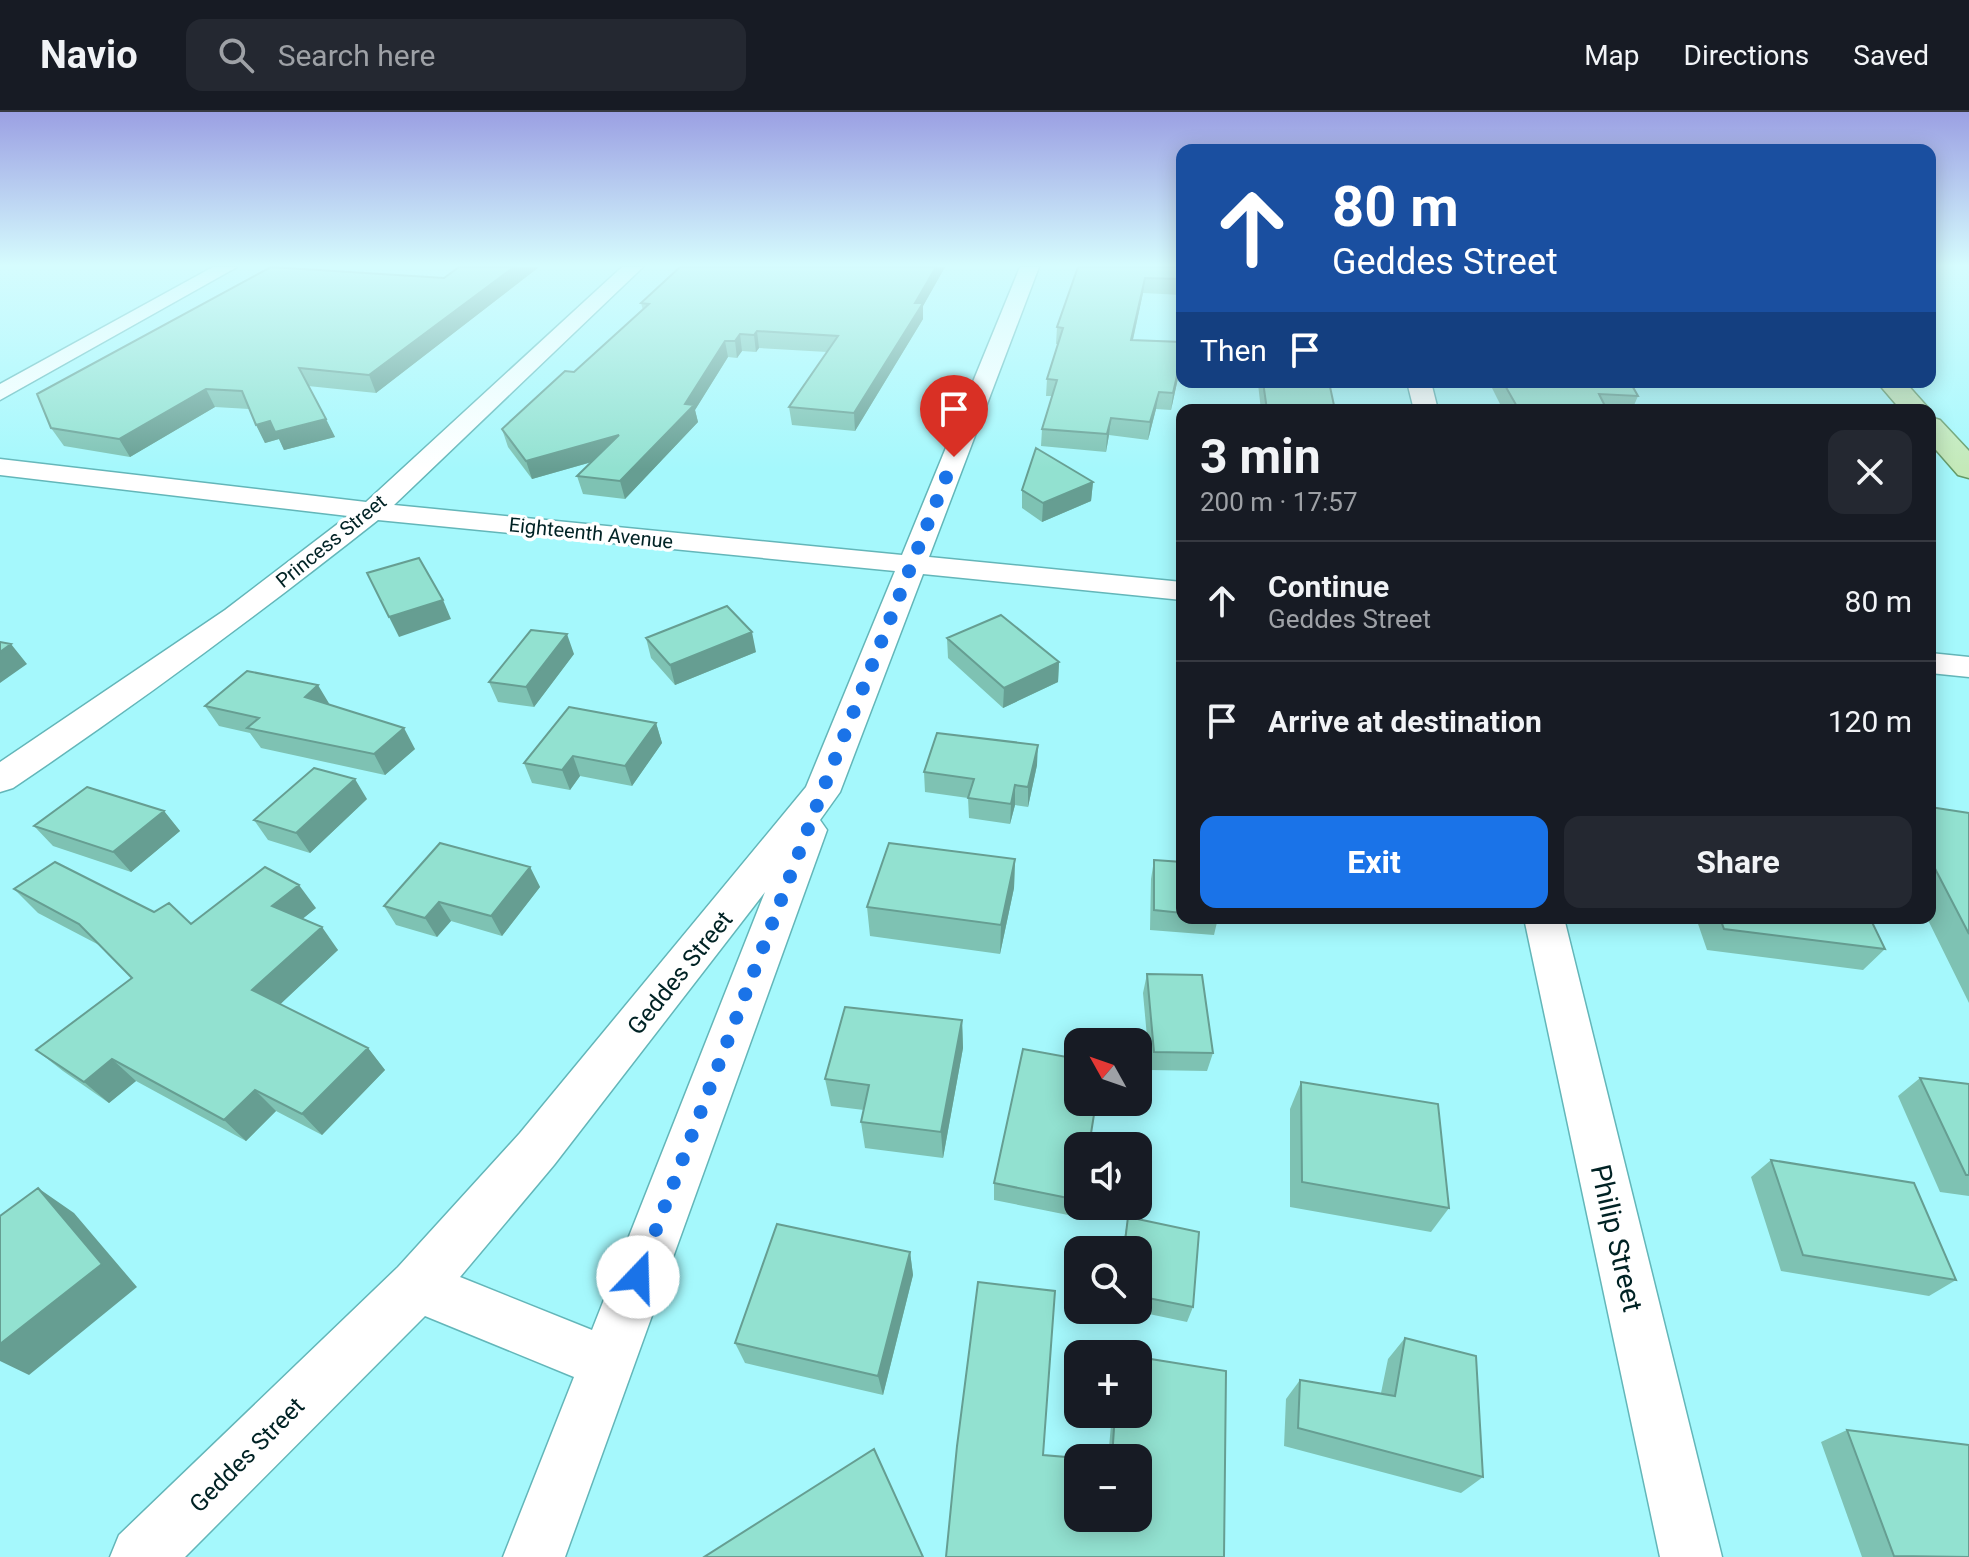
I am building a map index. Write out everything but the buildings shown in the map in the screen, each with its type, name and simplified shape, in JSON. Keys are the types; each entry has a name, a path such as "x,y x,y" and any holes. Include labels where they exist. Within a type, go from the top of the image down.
{"main road":[{"path":"1896,388 1910,404"},
{"path":"1936,433 1969,469"}],"street":[{"path":"0,393 106,334"},
{"name":"Princess Street","path":"0,779 105,710 236,617 372,511 561,334"},
{"name":"Geddes Street","path":"141,1557 417,1286 537,1149 822,792 1003,334"},
{"name":"Eighteenth Avenue","path":"0,467 372,511 1176,590"},
{"path":"1936,664 1969,667"},
{"path":"534,1557 822,792"},
{"name":"Philip Street","path":"1545,924 1691,1557"},
{"path":"417,1286 606,1363"}],"route":[{"path":"638,1277 822,792 954,457"}]}
